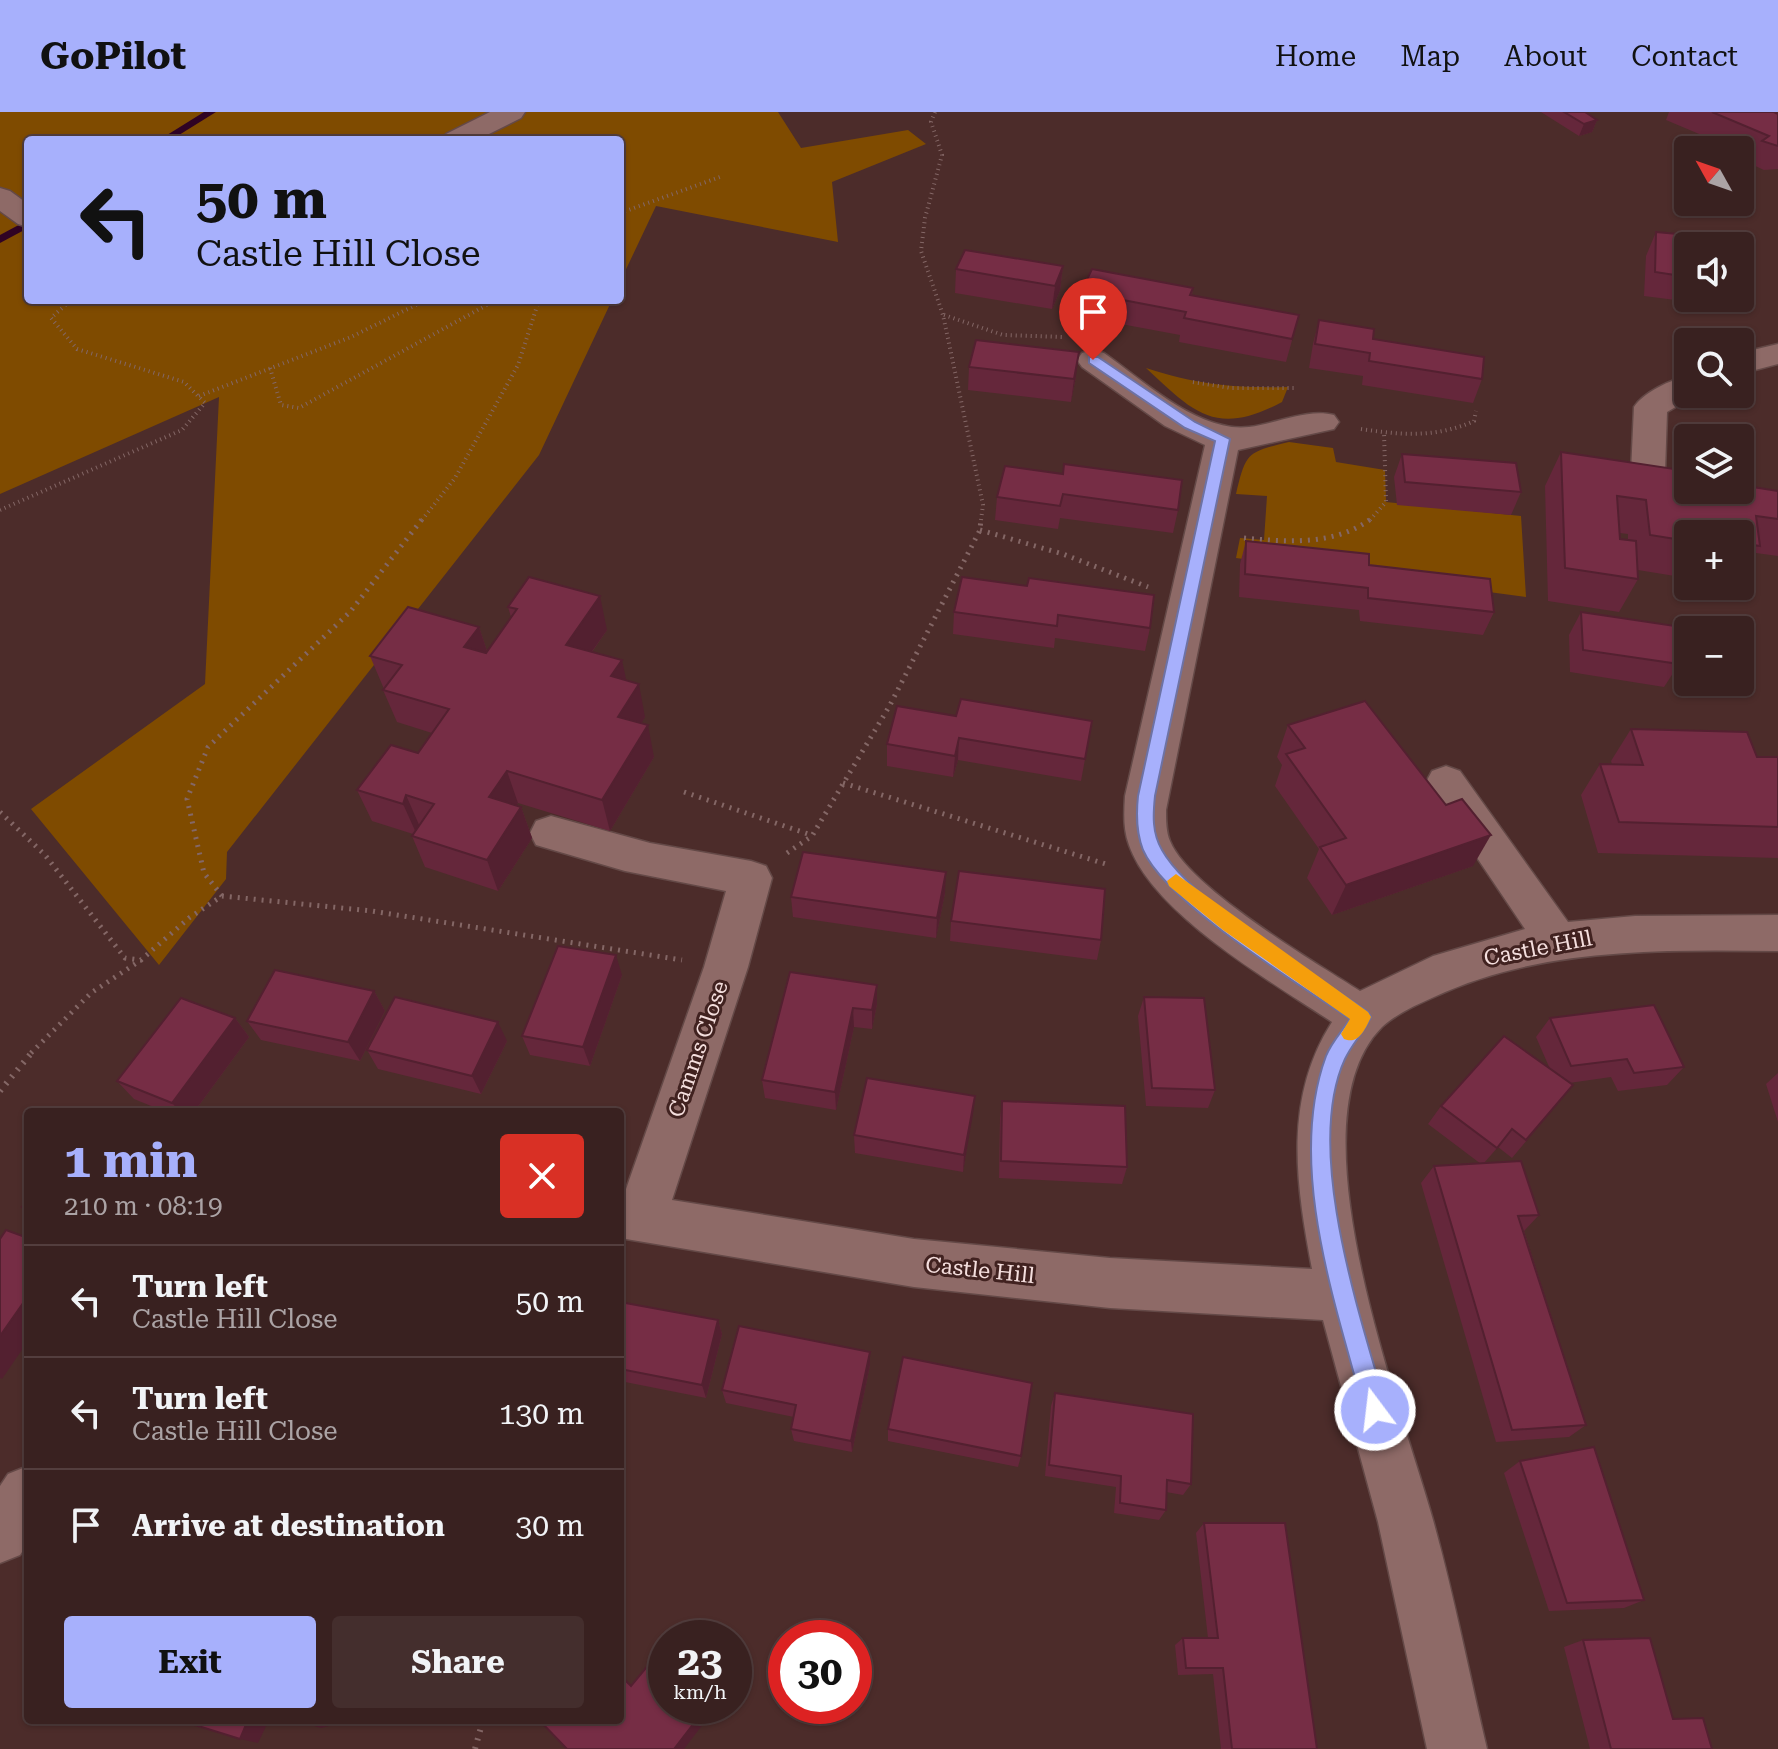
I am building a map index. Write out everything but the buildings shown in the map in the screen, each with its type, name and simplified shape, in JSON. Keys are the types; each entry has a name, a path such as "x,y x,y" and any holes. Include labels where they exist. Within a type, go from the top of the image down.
{"street":[{"path":"464,136 511,112"},
{"path":"1754,359 1778,354"},
{"path":"1093,360 1190,425 1223,439 1322,422"},
{"path":"1648,472 1651,407 1674,394"},
{"path":"1119,420 1151,401"},
{"path":"1223,439 1190,604 1146,796 1144,821 1152,849 1169,876 1229,925 1362,1017"},
{"path":"1446,782 1557,941"},
{"path":"551,833 601,849 686,869 751,878"},
{"name":"Camms Close","path":"630,1217 726,967 751,878"},
{"name":"Castle Hill","path":"1457,1749 1399,1496 1344,1296 1324,1194 1320,1139 1327,1088 1336,1055 1362,1017 1383,1001 1465,962 1557,941 1712,932 1778,933"},
{"name":"Castle Hill","path":"630,1217 914,1263 1110,1283 1344,1296"},
{"path":"0,1535 24,1500"}],"path":[{"path":"751,878 812,836 890,705 980,530 983,505 947,329 921,251 925,218 942,155 931,122 935,112"},
{"path":"624,212 720,177"},
{"path":"0,510 182,430 205,403 184,382 77,349 51,318 67,304"},
{"path":"199,396 351,337 418,304"},
{"path":"270,368 281,405 299,408 489,304"},
{"path":"222,896 204,873 187,799 208,747 350,612 455,478 518,365 538,304"},
{"path":"1322,422 1384,433 1434,434 1462,428 1474,421 1476,411"},
{"path":"1204,534 1284,542 1336,536 1369,521 1386,502 1384,433"},
{"path":"980,530 1063,554 1190,604"},
{"path":"843,783 1098,862 1169,876"},
{"path":"684,792 812,836"},
{"path":"0,812 45,855 110,943 125,958 141,960"},
{"path":"0,1091 45,1036 91,993 141,960 189,918 222,896 372,911 726,967"},
{"path":"475,1749 482,1724"}],"shaded area":[{"path":"0,112 778,112 801,148 908,130 926,144 832,182 838,242 656,206 624,274 624,136 24,136 24,304 610,304 539,455 227,852 226,879 159,965 31,809 205,684 219,397 0,494"},
{"path":"1146,368 1216,384 1288,387 1282,402 1240,418 1223,418 1193,408"},
{"path":"1289,442 1333,448 1336,462 1385,470 1386,502 1521,516 1526,597 1236,558 1240,538 1264,540 1267,496 1236,494 1246,462 1264,448"}],"waterway":[{"path":"171,136 211,112"},
{"path":"0,240 24,225"}],"slow traffic":[{"path":"1176,881 1229,925 1362,1017 1351,1034"}],"route":[{"path":"1093,360 1190,425 1223,439 1190,604 1146,796 1144,821 1152,849 1169,876 1229,925 1362,1017 1336,1055 1327,1088 1320,1139 1324,1194 1344,1296 1375,1410"}]}
